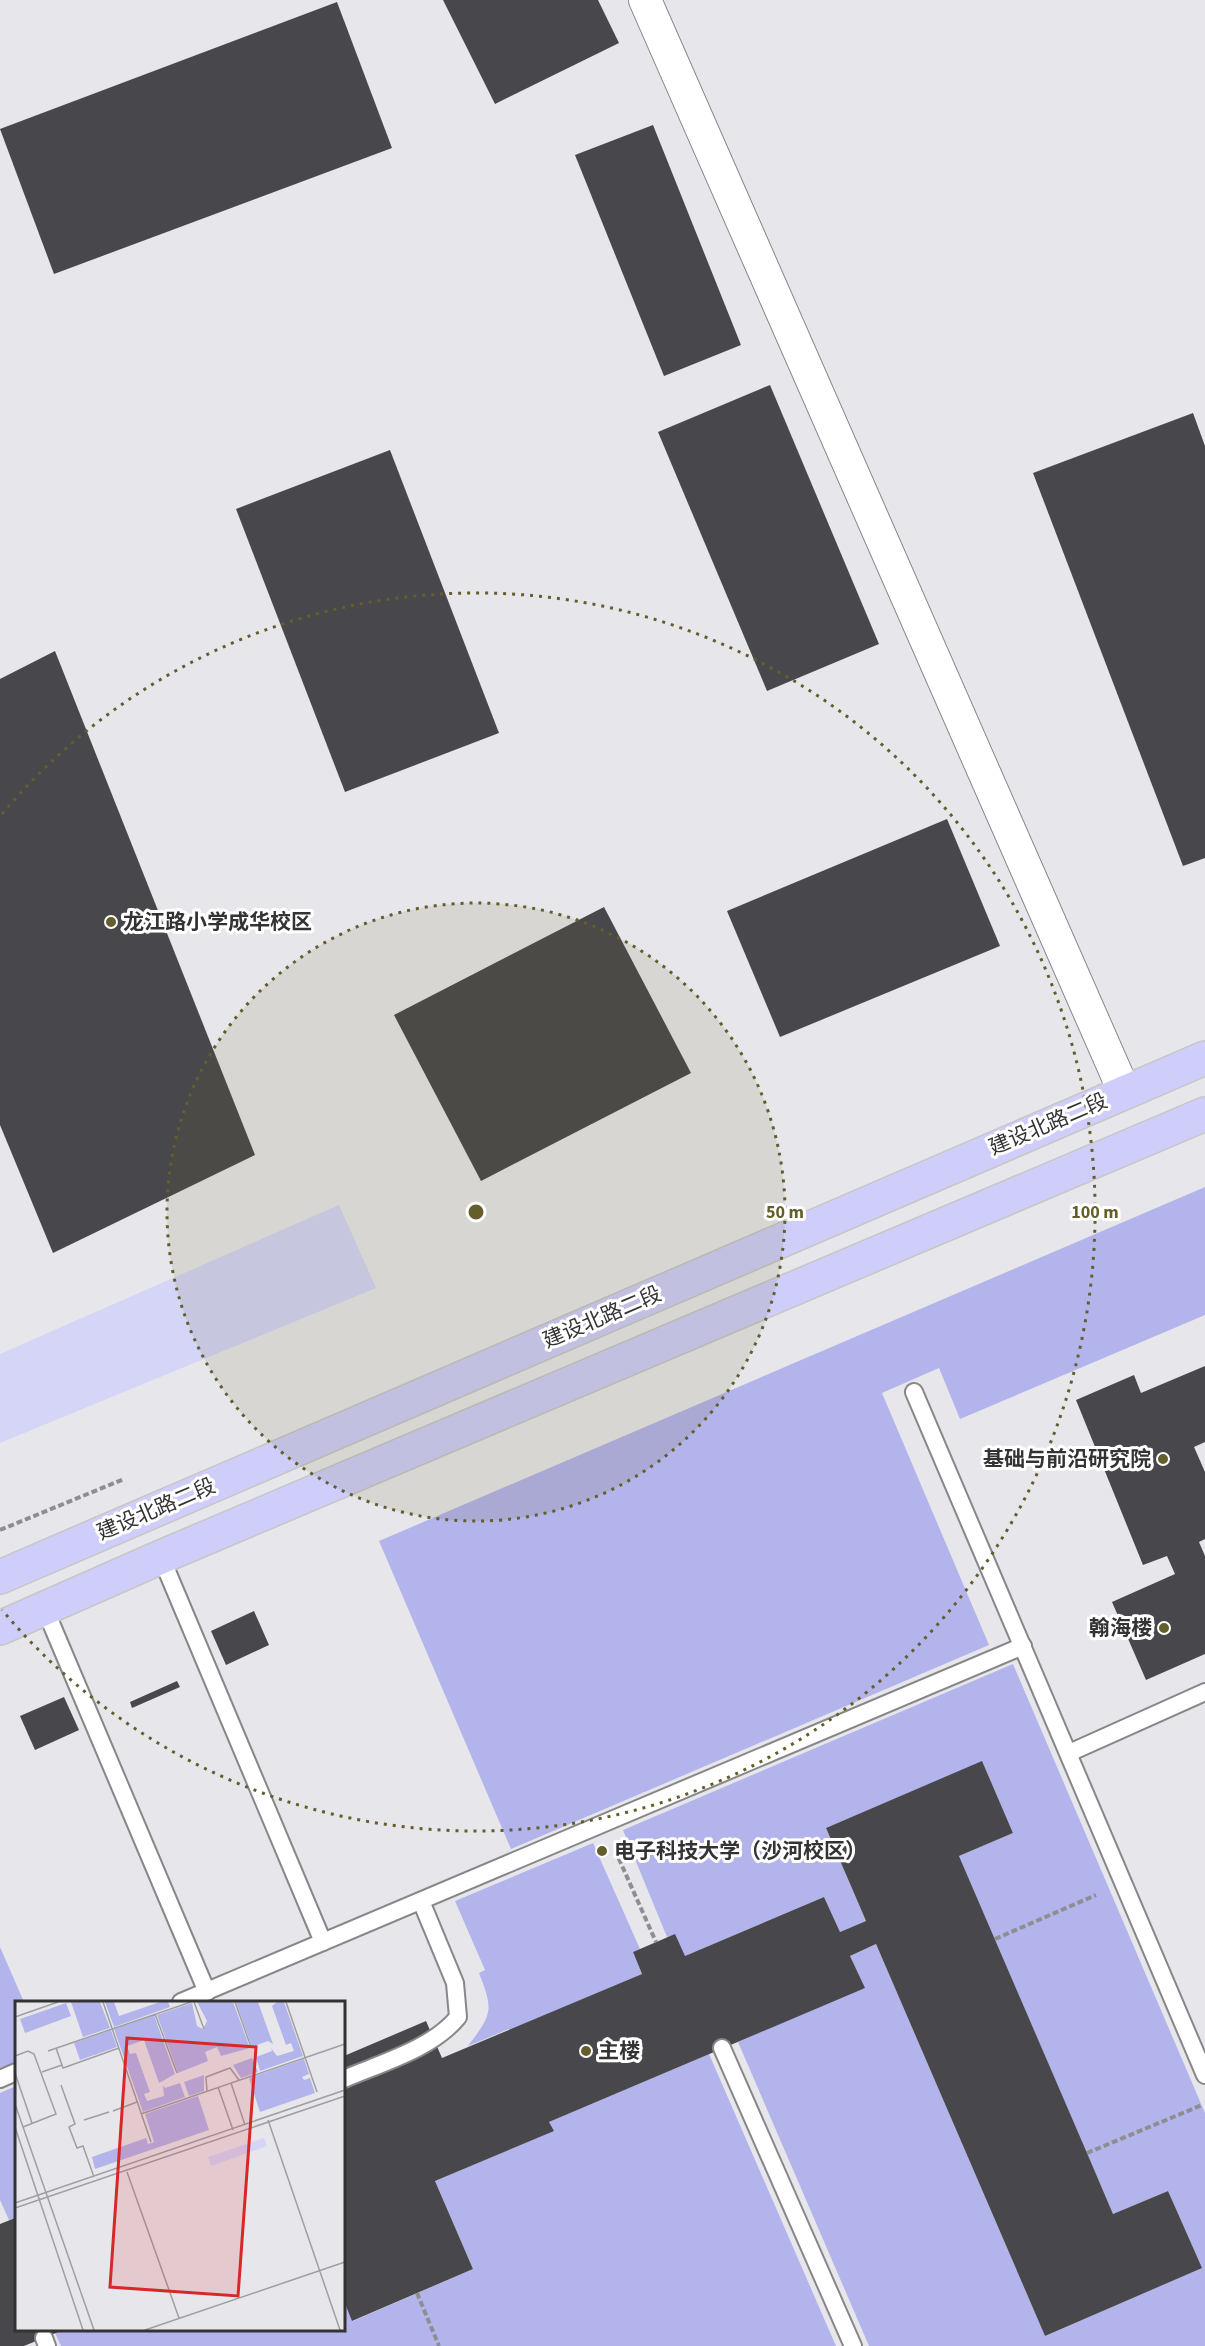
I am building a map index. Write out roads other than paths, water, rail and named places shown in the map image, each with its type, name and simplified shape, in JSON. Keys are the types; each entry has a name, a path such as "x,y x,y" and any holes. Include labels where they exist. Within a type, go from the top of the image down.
{"main road":[{"name":"建设北路二段","path":"0,1577 1205,1058"},
{"path":"0,1628 161,1557 1205,1114"}],"street":[{"path":"645,0 1124,1091"}],"lane":[{"path":"914,1392 1205,2074"},
{"path":"161,1557 323,1942"},
{"path":"45,1609 207,1992"},
{"path":"184,2001 1023,1646"},
{"path":"1069,1753 1205,1692"},
{"path":"345,2079 434,2040 458,2017 455,1983 421,1901"},
{"path":"722,2048 853,2346"},
{"path":"0,2079 15,2072"}],"place":[{"name":"龙江路小学成华校区","path":"111,922"},
{"name":"基础与前沿研究院","path":"1163,1459"},
{"name":"翰海楼","path":"1164,1628"},
{"name":"电子科技大学（沙河校区）","path":"602,1851"},
{"name":"主楼","path":"586,2051"}]}
